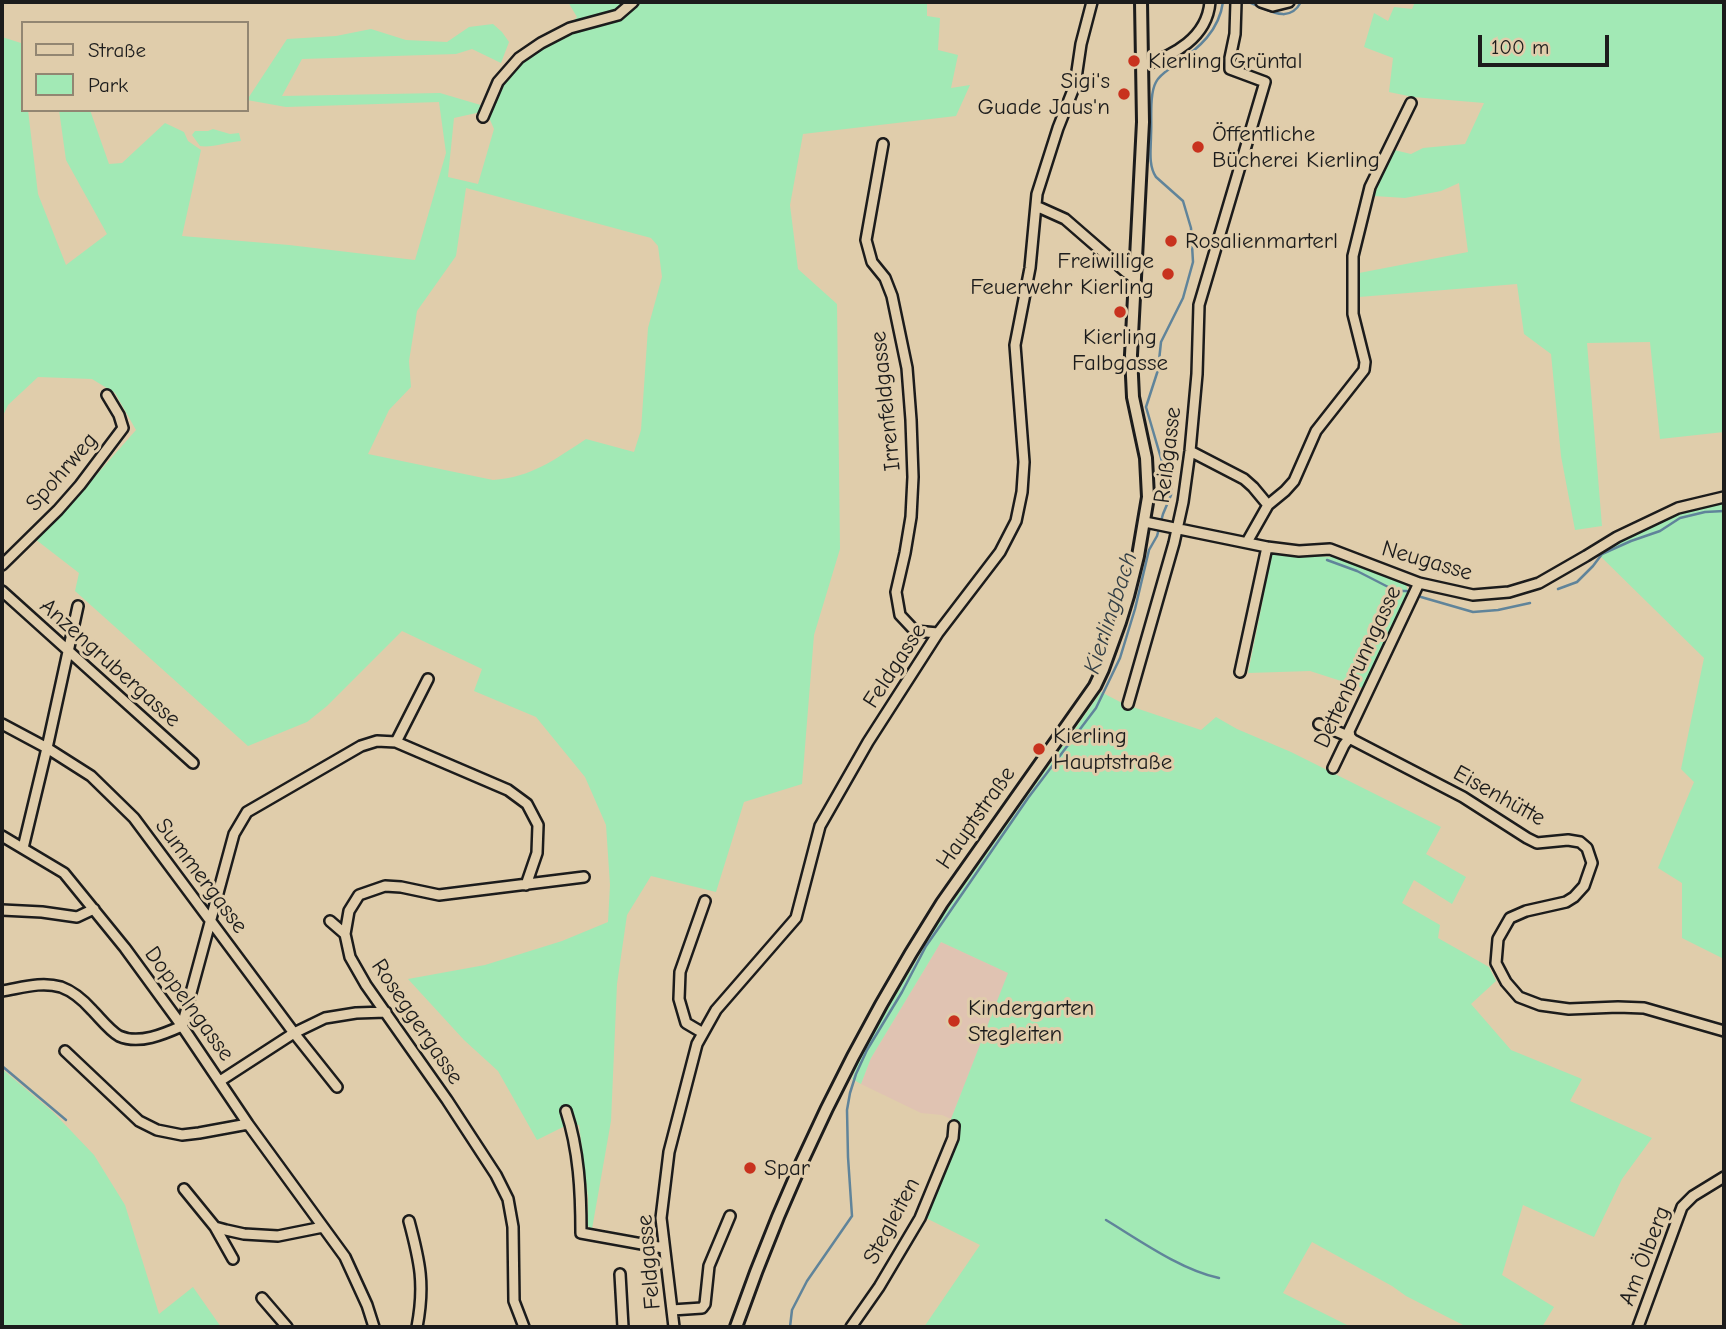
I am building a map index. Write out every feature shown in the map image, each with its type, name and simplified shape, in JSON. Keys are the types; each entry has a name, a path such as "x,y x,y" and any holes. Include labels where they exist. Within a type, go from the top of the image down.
{"main road":[{"path":"1141,2 1143,66"},
{"name":"Hauptstraße","path":"736,1327 765,1247 811,1141 859,1042 942,903 1095,686 1120,622 1138,556 1148,497 1148,471 1133,397 1133,311 1143,121 1143,66"}],"street":[{"path":"483,117 498,82 519,58 570,28 618,15 633,2"},
{"name":"Feldgasse","path":"674,1327 661,1218 670,1152 697,1044 716,1010 796,918 820,826 868,742 939,633 1000,552 1016,521 1024,462 1015,345 1030,268 1039,184 1075,85 1081,44 1092,2"},
{"path":"1143,66 1165,57 1194,38 1205,23 1210,2"},
{"name":"Reißgasse","path":"1173,527 1183,502 1190,451 1199,305 1265,82 1230,69 1236,2"},
{"path":"1261,2 1273,6 1289,2"},
{"path":"1247,542 1268,505 1294,481 1316,431 1364,370 1365,362 1353,314 1353,256 1370,187 1411,103"},
{"name":"Irrenfeldgasse","path":"883,144 866,240 872,262 885,278 892,296 899,327 907,368 913,477 911,517 896,593 900,615 915,631 939,633"},
{"path":"1036,206 1065,219 1135,277"},
{"name":"Spohrweg","path":"2,565 65,501 123,428 107,395"},
{"path":"1190,451 1244,480 1254,487 1268,505"},
{"name":"Neugasse","path":"1145,522 1267,547 1299,551 1330,549 1419,583 1473,596 1510,592 1542,581 1617,537 1678,508 1724,497"},
{"path":"1128,704 1171,555 1173,527"},
{"path":"1240,673 1267,547"},
{"name":"Dettenbrunngasse","path":"1333,768 1350,737 1349,731 1419,583"},
{"name":"Anzengrubergasse","path":"2,591 193,763"},
{"path":"23,848 78,606"},
{"path":"396,742 428,679"},
{"name":"Summergasse","path":"2,724 91,776 134,818 337,1087"},
{"name":"Eisenhütte","path":"1319,724 1350,737 1463,797 1537,843 1580,842 1587,848 1592,863 1584,886 1574,897 1566,902 1526,911 1510,918 1498,939 1496,963 1506,982 1519,997 1539,1005 1569,1009 1644,1008 1724,1031"},
{"path":"2,991 39,984 62,987 85,1003 119,1036 136,1040 163,1035 182,1026 233,834 247,811 361,746 377,741 396,742 508,790 527,804 538,825 537,853 526,885"},
{"name":"Doppelngasse","path":"2,836 64,873 94,909 182,1026 248,1124 345,1256 374,1327"},
{"path":"345,934 349,911 359,895 385,886 439,895 584,877"},
{"path":"703,1033 686,1023 679,999 680,972 705,901"},
{"path":"2,911 42,912 77,917 94,909"},
{"path":"330,920 345,934"},
{"name":"Roseggergasse","path":"345,934 351,957 366,985 454,1111 496,1175 508,1199 513,1227 514,1301 524,1327"},
{"path":"220,1081 294,1033 325,1018 386,1012"},
{"path":"65,1051 139,1121 157,1130 182,1135 248,1124"},
{"path":"566,1111 571,1125 581,1185 581,1233 664,1248"},
{"name":"Stegleiten","path":"851,1327 879,1287 920,1218 953,1138 954,1126"},
{"name":"Am Ölberg","path":"1638,1327 1682,1208 1693,1196 1724,1177"},
{"path":"184,1189 215,1227 233,1259"},
{"path":"672,1310 702,1308 705,1304 709,1266 730,1216"},
{"path":"409,1221 422,1279 417,1327"},
{"path":"215,1227 244,1234 278,1237 323,1227"},
{"path":"620,1275 623,1327"},
{"path":"262,1298 287,1327"}],"shaded area":[{"path":"941,942 1009,973 951,1119 942,1115 921,1113 861,1084 871,1058"}],"green space":[{"path":"568,2 927,2 927,16 940,18 938,50 958,55 951,88 970,85 956,116 803,134 790,205 798,269 837,304 840,549 814,635 802,784 744,802 716,892 651,876 627,915 617,984 611,1121 592,1229 588,1226 588,1197 579,1125 565,1126 537,1140 498,1071 464,1040 408,979 485,965 562,941 608,922 610,885 606,825 585,777 536,717 474,691 482,669 402,631 327,706 307,722 248,746 75,591 79,573 35,539 69,506 136,430 115,393 92,379 38,377 8,405 2,418 2,37 21,43 21,112 28,112 38,194 66,265 107,234 66,160 59,112 91,112 109,164 122,163 165,123 184,132 188,141 201,150 182,236 415,260 446,153 439,102 286,107 248,98 287,39 336,36 371,29 406,40 447,42 469,27 493,24 509,42 501,63 472,49 456,54 302,59 282,96 440,93 484,106 481,112 454,118 448,177 478,184 494,129 487,113 500,89 521,60 577,17","holes":["466,188 651,238 658,246 662,277 648,328 641,430 634,452 586,439 531,471 493,480 368,454 389,410 411,387 409,361 417,311 456,256"]},
{"path":"1415,2 1724,2 1724,432 1660,439 1650,342 1587,343 1602,526 1575,530 1561,456 1551,354 1524,334 1517,284 1359,297 1359,273 1468,252 1459,183 1441,191 1405,198 1374,196 1390,149 1411,154 1423,148 1465,144 1484,103 1413,97 1389,92 1393,58 1364,47 1374,13 1388,21 1394,7 1412,9"},
{"path":"213,129 230,134 239,133 241,141 200,146 192,135 195,131"},
{"path":"1724,495 1724,959 1682,938 1682,883 1658,868 1694,782 1681,769 1704,658 1592,548 1616,532 1673,505"},
{"path":"1271,551 1336,557 1406,585 1409,593 1366,689 1310,671 1248,673"},
{"path":"1101,692 1124,704 1201,730 1216,717 1441,827 1426,854 1466,877 1452,904 1414,880 1402,903 1440,925 1438,938 1489,967 1496,981 1471,1004 1511,1050 1582,1079 1570,1101 1652,1138 1622,1179 1594,1237 1523,1205 1502,1275 1554,1307 1542,1327 1467,1327 1406,1296 1312,1242 1283,1293 1351,1327 924,1327 980,1245 926,1218 957,1136 951,1119 1008,973 941,942 871,1058 861,1084 852,1079 861,1054 942,917"},
{"path":"2,1069 53,1112 94,1155 125,1205 159,1314 193,1287 221,1327 2,1327"}],"waterway":[{"name":"Kierlingbach","path":"790,1327 792,1310 807,1281 852,1216 847,1110 856,1074 867,1050 926,946 1028,798 1096,708 1120,658 1149,550 1157,536 1171,495 1171,483 1146,407 1158,370 1161,342 1183,298 1193,262 1191,228 1183,201 1156,177 1152,167 1152,94 1160,77 1207,38 1217,22 1223,2"},
{"path":"1248,2 1284,14 1296,9 1301,2"},
{"path":"1558,589 1577,582 1602,554 1660,531 1680,518 1724,511"},
{"path":"1327,560 1357,571 1396,591 1407,591"},
{"path":"1421,597 1473,612 1530,603"},
{"path":"2,1066 66,1120"},
{"path":"1106,1220 1175,1261 1219,1278"}],"place":[{"name":"Kierling Grüntal","path":"1134,61"},
{"name":"Sigi's Guade Jaus'n","path":"1124,94"},
{"name":"Öffentliche Bücherei Kierling","path":"1198,147"},
{"name":"Rosalienmarterl","path":"1171,241"},
{"name":"Freiwillige Feuerwehr Kierling","path":"1168,274"},
{"name":"Kierling Falbgasse","path":"1120,312"},
{"name":"Kierling Hauptstraße","path":"1039,749"},
{"name":"Kindergarten Stegleiten","path":"954,1021"},
{"name":"Spar","path":"750,1168"}]}
